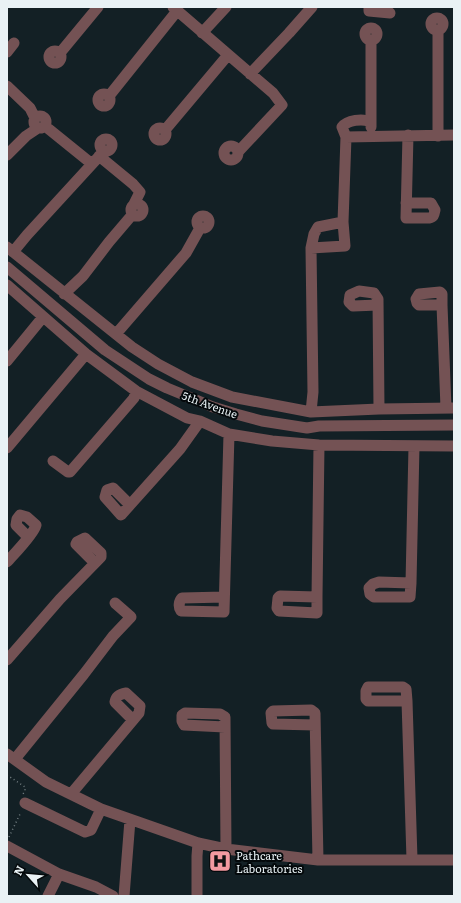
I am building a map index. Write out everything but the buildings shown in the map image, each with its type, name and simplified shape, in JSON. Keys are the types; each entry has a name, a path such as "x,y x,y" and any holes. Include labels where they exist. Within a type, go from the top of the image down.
{"street":[{"path":"60,53 98,7"},
{"path":"202,33 226,7"},
{"path":"250,74 290,33 312,7"},
{"path":"368,7 369,11 390,13"},
{"path":"109,96 175,9 273,93 282,104 238,152"},
{"path":"438,31 438,136"},
{"path":"371,41 370,122 371,132 374,137"},
{"path":"166,130 228,55"},
{"path":"7,86 30,108 39,124 98,157 140,192 133,210 83,276 64,294"},
{"path":"311,248 345,246 342,222 346,137 342,127 346,123 366,120 370,122"},
{"path":"7,156 39,124"},
{"path":"406,203 408,135"},
{"path":"346,137 454,135"},
{"path":"98,157 27,235 10,250 132,346 158,364 192,382 232,397 311,412 450,408 442,305"},
{"path":"311,412 313,385 311,248 314,234 318,227 342,222"},
{"path":"116,334 186,253 200,228"},
{"name":"5th Avenue","path":"7,267 105,350 149,379 213,407 262,421 307,428 319,426 454,425"},
{"path":"7,285 86,354 136,391 187,418 200,421 229,434 272,441 319,445 454,446"},
{"path":"378,305 379,409"},
{"path":"7,361 43,317"},
{"path":"7,448 86,354"},
{"path":"53,461 70,472 134,398 136,391"},
{"path":"130,505 188,440 200,421"},
{"path":"224,597 229,479 229,434"},
{"path":"317,597 319,445"},
{"path":"411,583 414,446"},
{"path":"7,562 28,537"},
{"path":"7,660 60,599 95,563"},
{"path":"115,603 131,617 113,636 84,674 11,757 46,782 101,809 198,843 226,849 318,860 454,860"},
{"path":"407,701 412,859"},
{"path":"71,794 133,720"},
{"path":"315,725 318,860"},
{"path":"225,727 226,849"},
{"path":"25,803 85,832 91,830 101,809"},
{"path":"124,896 130,820"},
{"path":"197,896 198,843"},
{"path":"7,846 59,874 96,887 113,896"},
{"path":"48,896 59,874"}],"path":[{"path":"7,775 25,787 25,791 21,797 21,801 25,803 7,843"}],"place":[{"name":"Pathcare Laboratories","path":"220,861"}]}
